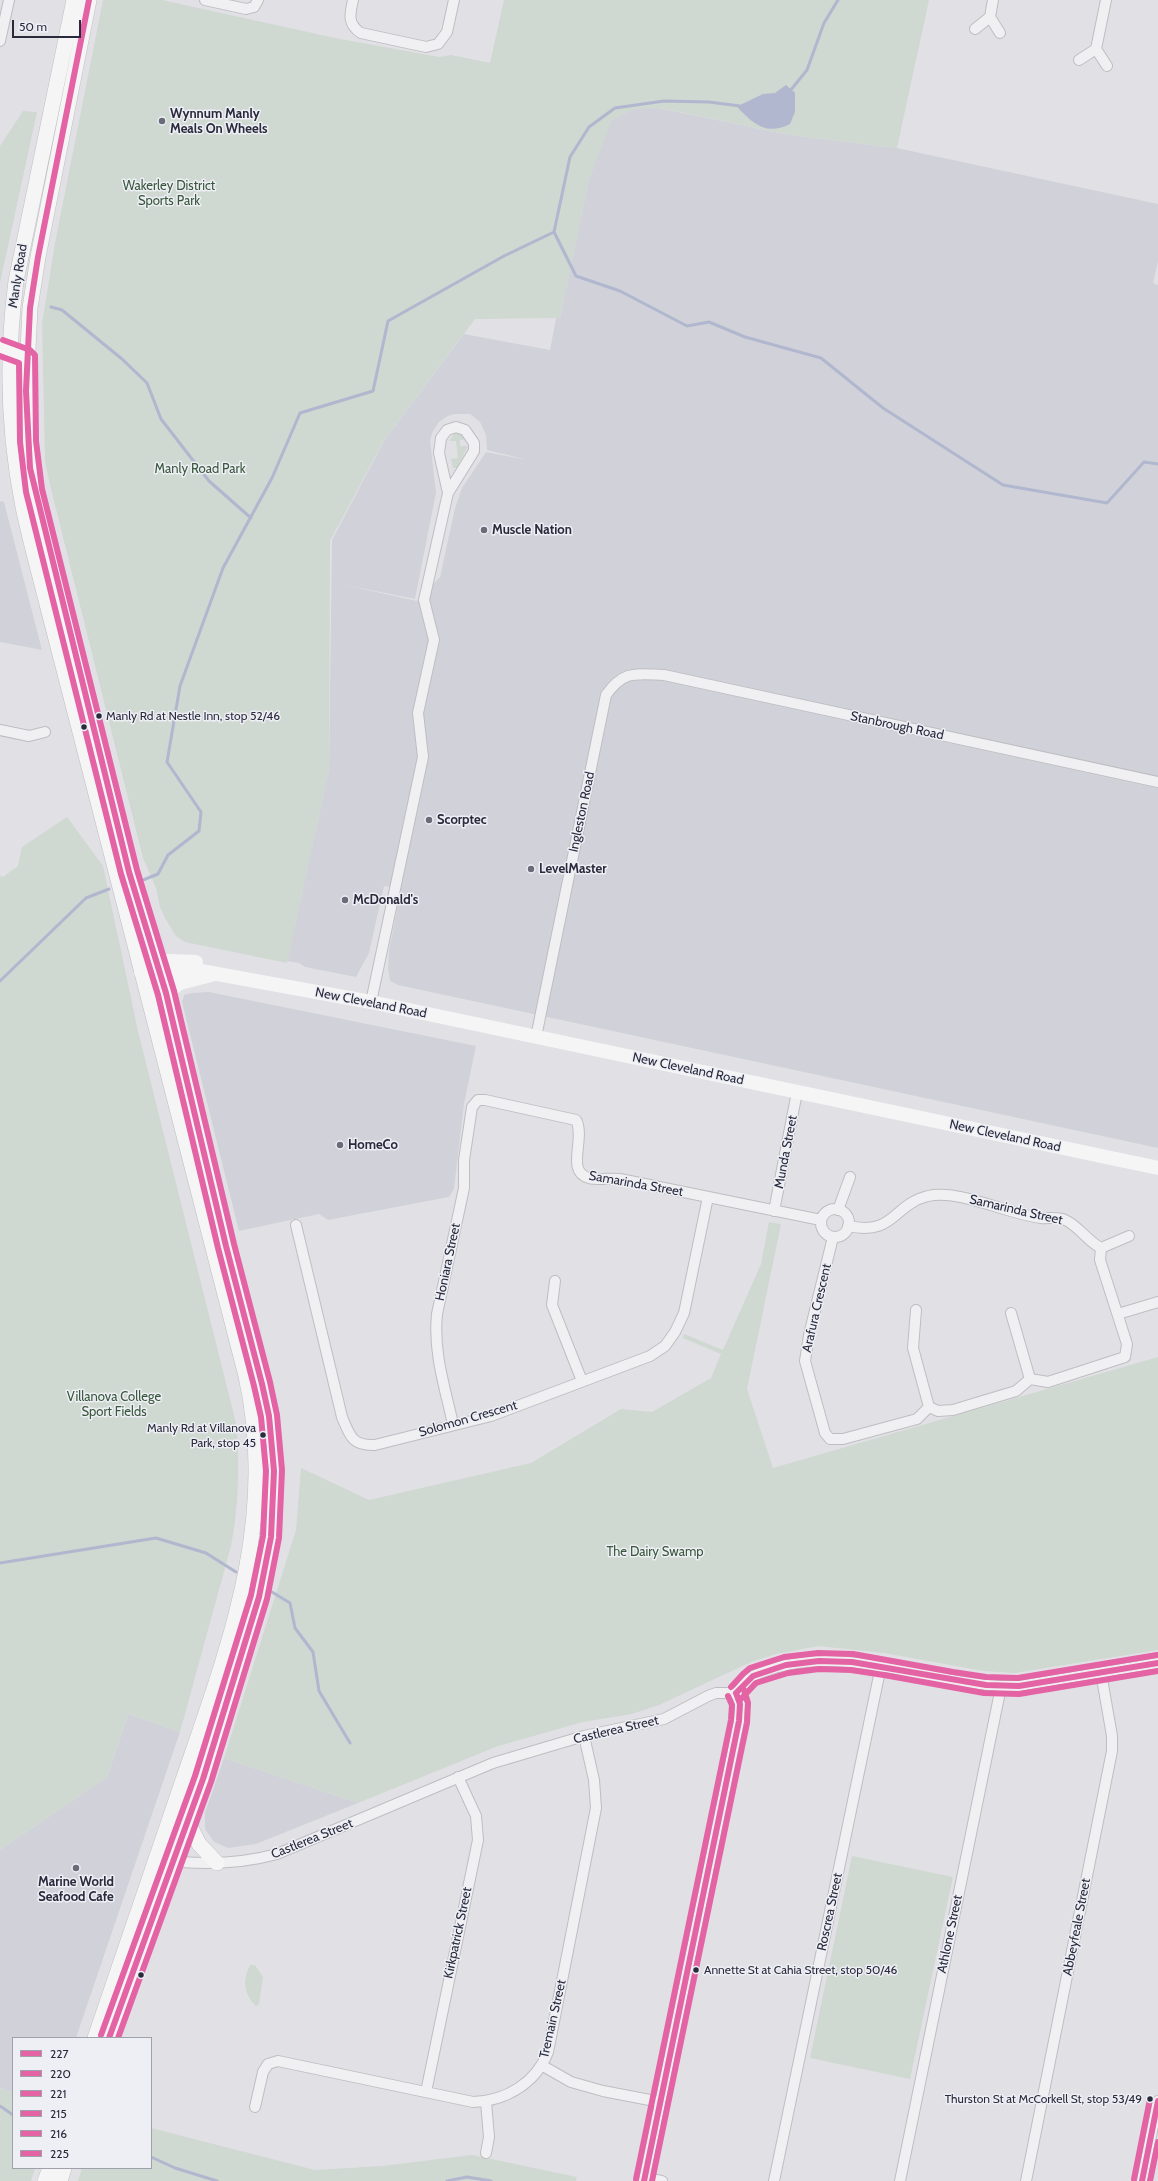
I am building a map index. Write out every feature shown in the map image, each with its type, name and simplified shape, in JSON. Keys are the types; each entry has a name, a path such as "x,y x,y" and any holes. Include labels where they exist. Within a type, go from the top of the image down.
{"main road":[{"name":"Manly Road","path":"74,0 6,317 5,356 11,417 22,498 140,972 246,1376 252,1415 256,1460 252,1529 238,1613 219,1675 95,2037"},
{"name":"Manly Road","path":"89,0 33,285 27,360 28,442 34,490 129,872 166,992 226,1246 262,1384 269,1416 274,1471 273,1516 264,1580 213,1747 188,1822 109,2037"},
{"path":"0,406 10,477 14,488 22,498"},
{"path":"188,1822 199,1844 217,1863"},
{"path":"45,2181 50,2169"},
{"path":"60,2181 64,2169"}],"street":[{"path":"0,41 9,0"},
{"path":"205,0 246,9 254,7 258,0"},
{"path":"353,0 350,22 354,29 361,33 426,47 438,44 447,32 454,0"},
{"path":"975,29 990,17 993,0"},
{"path":"1106,0 1096,49 1107,66"},
{"path":"990,17 1000,33"},
{"path":"1079,60 1096,49"},
{"path":"5,356 27,360"},
{"path":"371,1002 423,757 418,714 434,640 424,600 448,493 474,451 474,443 470,436 465,430 456,427 447,430 441,438 439,453 448,493"},
{"name":"Stanbrough Road","path":"636,674 664,675 1158,782"},
{"name":"Ingleston Road","path":"536,1037 606,695 617,681 636,674"},
{"path":"0,730 29,736 45,732"},
{"name":"New Cleveland Road","path":"140,972 159,968 177,961 203,963 217,973 371,1002 1158,1168"},
{"name":"New Cleveland Road","path":"166,992 180,983 201,979 217,973"},
{"name":"Munda Street","path":"774,1211 798,1092"},
{"name":"Samarinda Street","path":"478,1100 485,1100 576,1120 580,1127 576,1157 577,1168 582,1175 589,1178 620,1179 822,1220"},
{"name":"Honiara Street","path":"453,1424 436,1351 435,1333 437,1314 464,1188 464,1160 472,1107 478,1100"},
{"path":"838,1210 850,1177"},
{"name":"Samarinda Street","path":"848,1226 869,1229 878,1227 919,1199 928,1196 946,1195 1042,1218 1064,1219 1090,1241 1101,1248"},
{"name":"Solomon Crescent","path":"296,1225 342,1417 349,1435 354,1441 364,1446 375,1445 453,1424 491,1416 650,1356 665,1346 675,1332 684,1313 708,1197"},
{"path":"838,1210 846,1214 848,1226 841,1236 833,1237 825,1232 821,1224 822,1220 826,1212 838,1210"},
{"path":"916,1310 913,1348 929,1407 938,1411 953,1410 1016,1391 1030,1380 1048,1382 1120,1360 1125,1357 1128,1352 1127,1344 1100,1260 1101,1248 1129,1236"},
{"name":"Arafura Crescent","path":"833,1237 809,1335 805,1361 825,1433 830,1439 843,1439 918,1419 929,1407"},
{"path":"555,1281 552,1305 582,1381"},
{"path":"1118,1314 1158,1302"},
{"path":"1011,1313 1030,1380"},
{"path":"662,2181 644,2179 739,1721 740,1704 736,1693 751,1676 785,1665 815,1660 853,1662 881,1666 973,1684 1001,1687 1019,1686 1158,1663"},
{"name":"Roscrea Street","path":"774,2181 881,1666"},
{"name":"Abbeyfeale Street","path":"1026,2181 1112,1751 1112,1736 1101,1673"},
{"name":"Athlone Street","path":"900,2181 1001,1687"},
{"name":"Castlerea Street","path":"155,1859 174,1862 243,1862 278,1854 493,1763 584,1736 664,1719 716,1693 736,1693"},
{"name":"Tremain Street","path":"255,2107 263,2072 268,2064 278,2061 473,2102 486,2102 508,2094 528,2082 543,2066 550,2044 596,1808 594,1780 584,1736"},
{"name":"Kirkpatrick Street","path":"426,2092 478,1840 476,1816 458,1777"},
{"path":"543,2066 578,2084 603,2091 660,2102"},
{"path":"1142,2181 1158,2101"},
{"path":"486,2102 489,2137 486,2153"}],"shaded area":[{"path":"606,97 790,135 897,148 1158,204 1158,261 1153,283 1158,285 1158,1148 398,985 390,981 388,968 389,951 401,889 384,886 369,953 356,977 305,967 299,963 287,961 329,769 332,540 384,441 464,334 550,350 556,318 560,318","holes":["455,414 470,414 480,422 486,435 487,450 528,460 486,452 462,488 455,508 440,577 417,601 340,584 415,599 436,493 430,440 433,431 439,422 448,416"]},
{"path":"0,501 4,502 42,650 0,642"},
{"path":"209,992 476,1046 464,1104 454,1189 449,1197 328,1220 319,1214 239,1231 182,1002 184,995"},
{"path":"128,1714 180,1732 76,2037 12,2037 12,2092 0,2088 0,1850 107,1777"},
{"path":"224,1758 358,1803 256,1844 228,1848 214,1842 205,1829 205,1813"}],"green space":[{"name":"Manly Road Park","path":"103,0 162,0 335,38 439,57 451,55 490,63 504,0 929,0 897,148 790,135 661,108 635,109 611,121 588,184 560,318 475,319 383,442 330,541 329,769 287,963 185,942 176,936 165,918 160,907 156,888 143,858 45,461 42,324 55,243"},
{"path":"23,111 37,112 0,283 0,146"},
{"path":"462,433 467,439 460,440 460,446 468,446 457,468 453,468 451,459 458,458 456,441 449,441 454,434"},
{"name":"Villanova College Sport Fields","path":"67,817 103,866 138,1031 237,1427 237,1502 231,1546 180,1732 128,1714 107,1777 0,1850 0,876 3,877 18,866 22,847"},
{"name":"The Dairy Swamp","path":"769,1222 781,1224 747,1389 773,1468 1158,1357 1158,1650 1014,1673 984,1671 884,1653 818,1646 776,1654 751,1662 659,1705 632,1714 583,1722 498,1746 358,1803 224,1758 296,1530 301,1468 369,1500 531,1463 621,1409 652,1412 711,1378 721,1354 683,1338 684,1334 723,1350 761,1264"},
{"path":"852,1856 953,1877 910,2079 810,2058"},
{"path":"250,1965 255,1965 263,1977 259,2004 256,2006 249,1997 245,1982"},
{"path":"0,2088 12,2092 12,2169 35,2169 31,2181 0,2181"},
{"path":"152,2128 315,2170 382,2166 472,2155 577,2177 576,2181 78,2181 82,2169 152,2169"}],"water":[{"path":"786,85 795,93 795,112 790,124 774,129 767,128 755,123 738,108 738,106 763,94 775,93"}],"waterway":[{"path":"790,91 807,70 824,23 838,0"},
{"path":"143,880 158,874 168,855 199,831 201,812 167,762 180,686 223,568 272,478 300,413 373,391 388,321 504,256 554,232 570,157 589,127 615,108 664,101 709,102 740,106"},
{"path":"554,232 576,276 620,291 687,326 709,322 745,337 821,358 883,408 1003,485 1107,503 1144,462 1158,464"},
{"path":"51,307 62,310 122,359 147,383 161,419 209,481 251,518"},
{"path":"0,981 86,898 109,889"},
{"path":"0,1563 156,1538 206,1553 236,1572"},
{"path":"272,1592 290,1603 295,1628 313,1652 319,1691 350,1743"},
{"path":"0,2106 12,2114"},
{"path":"152,2157 175,2168 217,2181"},
{"path":"447,2181 467,2177 491,2181"}],"transit line":[{"name":"227","path":"89,0 38,257 30,308 26,391 30,468 129,872 166,993 226,1246 262,1384 269,1416 274,1471 271,1537 259,1597 203,1779 109,2037"},
{"name":"221","path":"3,340 30,350 35,355 36,441 42,489 137,870 174,991 234,1244 270,1382 277,1415 282,1470 279,1538 267,1599 211,1782 118,2037"},
{"name":"220","path":"0,356 19,363 20,442 26,492 121,874 158,995 218,1248 254,1386 261,1417 266,1471 263,1536 251,1595 195,1776 101,2035"},
{"name":"225","path":"731,1687 750,1668 784,1657 818,1653 853,1654 986,1677 1018,1678 1157,1655"},
{"name":"215","path":"736,1693 753,1676 786,1665 819,1661 852,1662 986,1685 1019,1686 1158,1663"},
{"name":"216","path":"741,1699 756,1683 788,1673 819,1669 851,1670 984,1693 1019,1694 1158,1671"},
{"name":"216","path":"652,2181 747,1723 748,1703 744,1690"},
{"name":"215","path":"644,2181 739,1721 740,1704 736,1693"},
{"name":"225","path":"636,2179 731,1720 732,1705 728,1696"},
{"name":"225","path":"1134,2179 1150,2099"},
{"name":"215","path":"1142,2181 1158,2101"},
{"name":"216","path":"1150,2181 1158,2142"}],"place":[{"name":"Wynnum Manly Meals On Wheels","path":"162,121"},
{"name":"Muscle Nation","path":"484,530"},
{"name":"Manly Rd at Nestle Inn, stop 52/46","path":"99,716"},
{"name":"Scorptec","path":"429,820"},
{"name":"LevelMaster","path":"531,869"},
{"name":"McDonald's","path":"345,900"},
{"name":"HomeCo","path":"340,1145"},
{"name":"Manly Rd at Villanova Park, stop 45","path":"263,1435"},
{"name":"Marine World Seafood Cafe","path":"76,1868"},
{"name":"Annette St at Cahia Street, stop 50/46","path":"696,1970"},
{"name":"Thurston St at McCorkell St, stop 53/49","path":"1150,2099"}],"park label":[{"name":"Wakerley District Sports Park","path":"169,194"}]}
